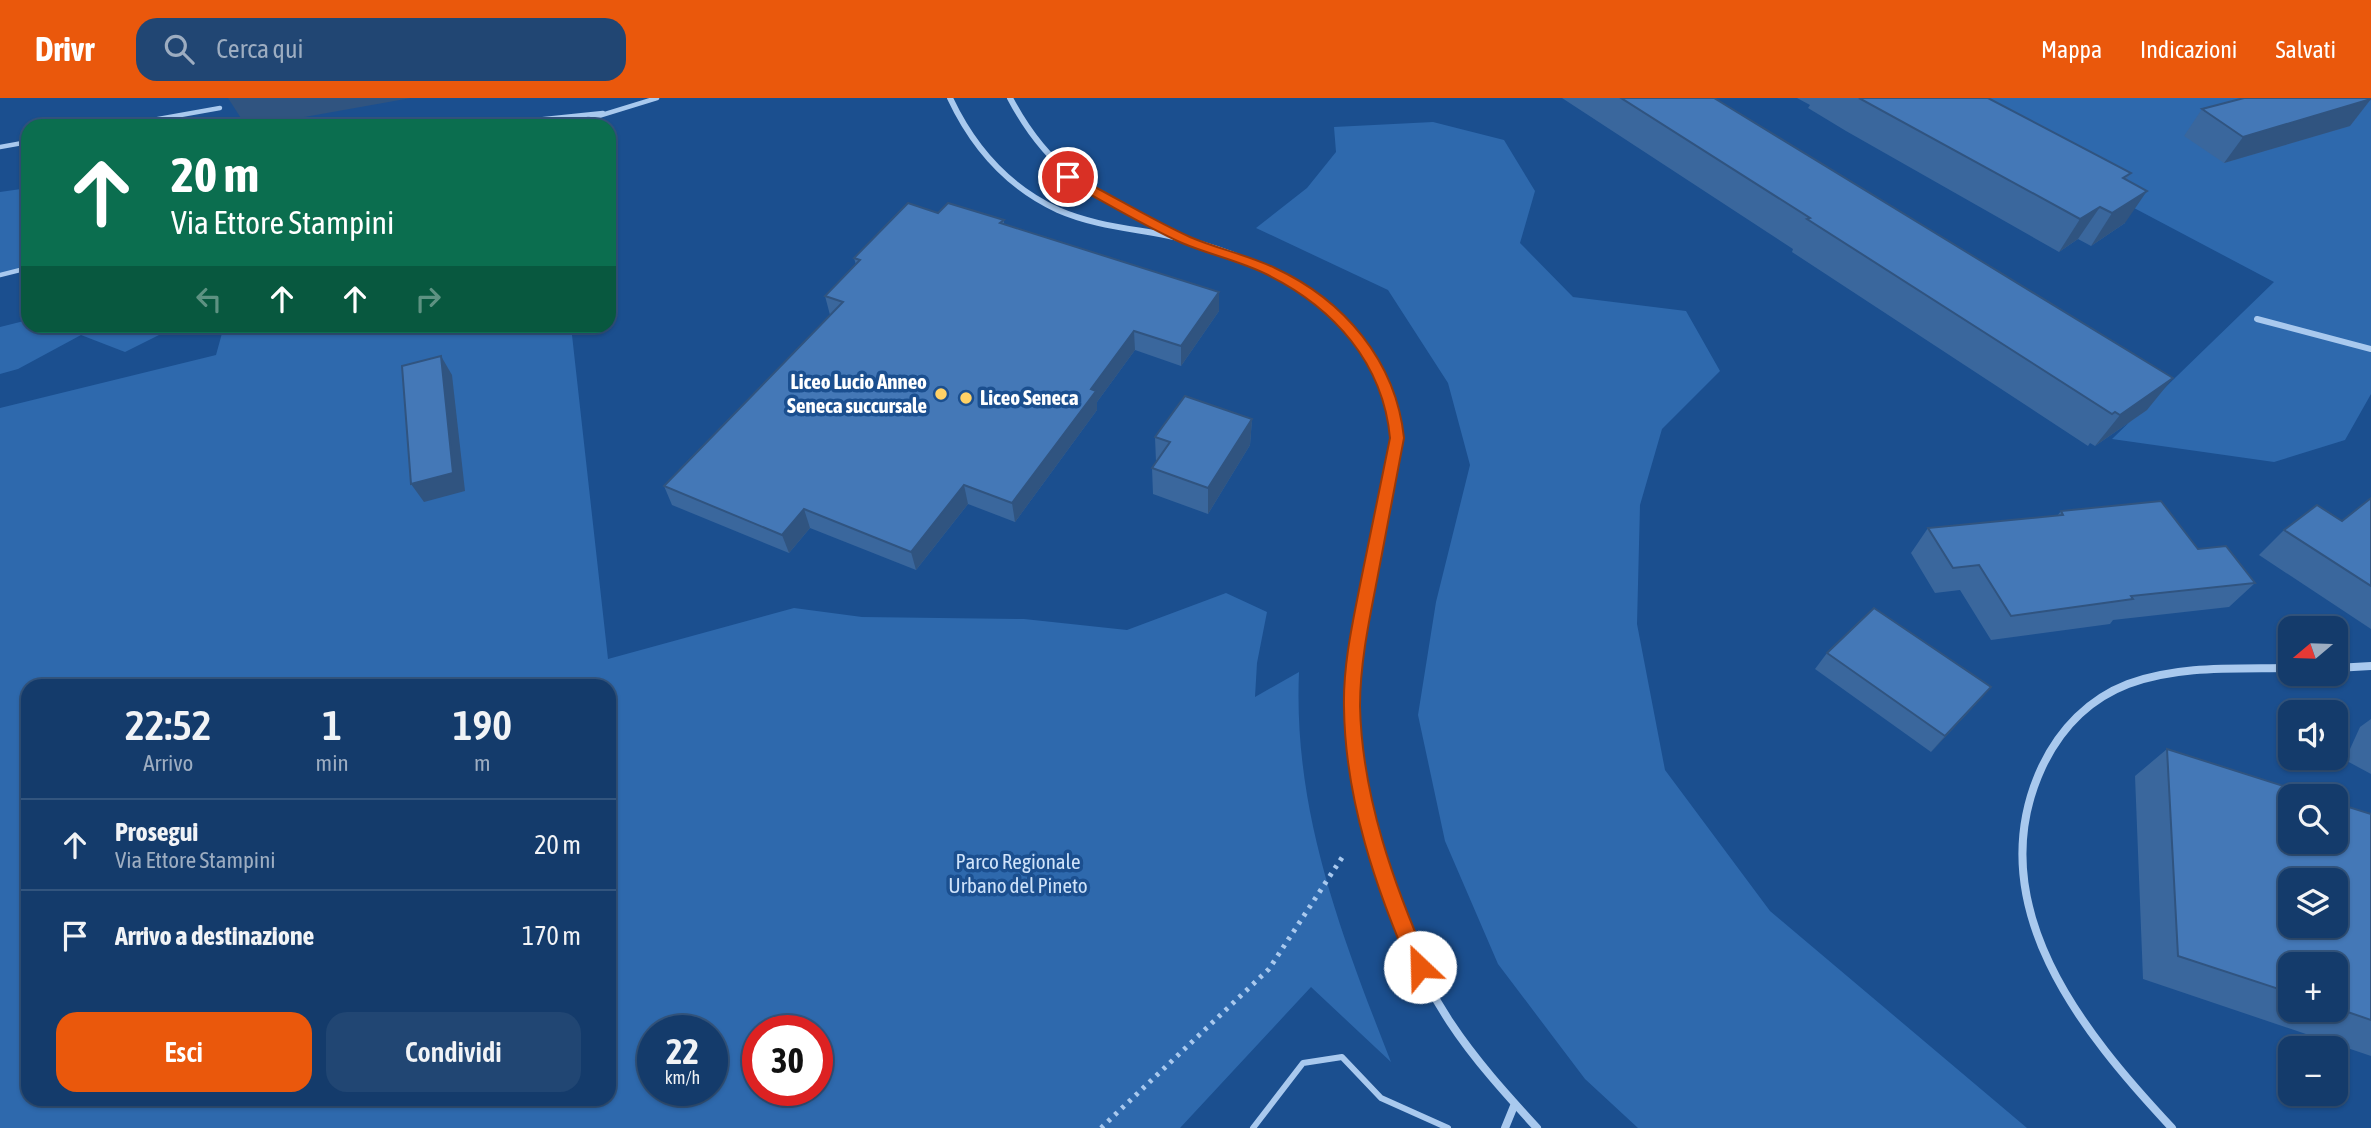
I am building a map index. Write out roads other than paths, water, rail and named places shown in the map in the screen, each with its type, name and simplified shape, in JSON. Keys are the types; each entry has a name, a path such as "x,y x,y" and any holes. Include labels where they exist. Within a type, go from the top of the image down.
{"street":[{"path":"950,98 959,117 989,159 1010,179 1049,206 1092,221 1186,240"},
{"path":"1010,98 1030,136 1060,172 1186,240 1271,271 1322,301 1368,351 1388,393 1397,438 1357,644 1352,704 1353,743 1367,819 1385,883 1420,967 1447,1016 1488,1076 1514,1107 1537,1128"},
{"path":"2257,319 2371,349"},
{"path":"2348,667 2371,666"},
{"path":"2172,1128 2097,1046 2070,1006 2043,952 2027,891 2024,829 2028,806 2042,766 2063,733 2108,693 2171,675 2278,669"},
{"path":"1505,1128 1514,1107"}],"lane":[{"path":"586,119 657,98"},
{"path":"158,119 220,108"},
{"path":"544,119 603,113"},
{"path":"0,147 21,143"},
{"path":"0,275 21,270"},
{"path":"1252,1128 1303,1063 1342,1057 1381,1098 1448,1128"}],"place":[{"name":"Liceo Lucio Anneo Seneca succursale","path":"941,394"},
{"name":"Liceo Seneca","path":"966,398"}],"park label":[{"name":"Parco Regionale Urbano del Pineto","path":"1018,874"}]}
